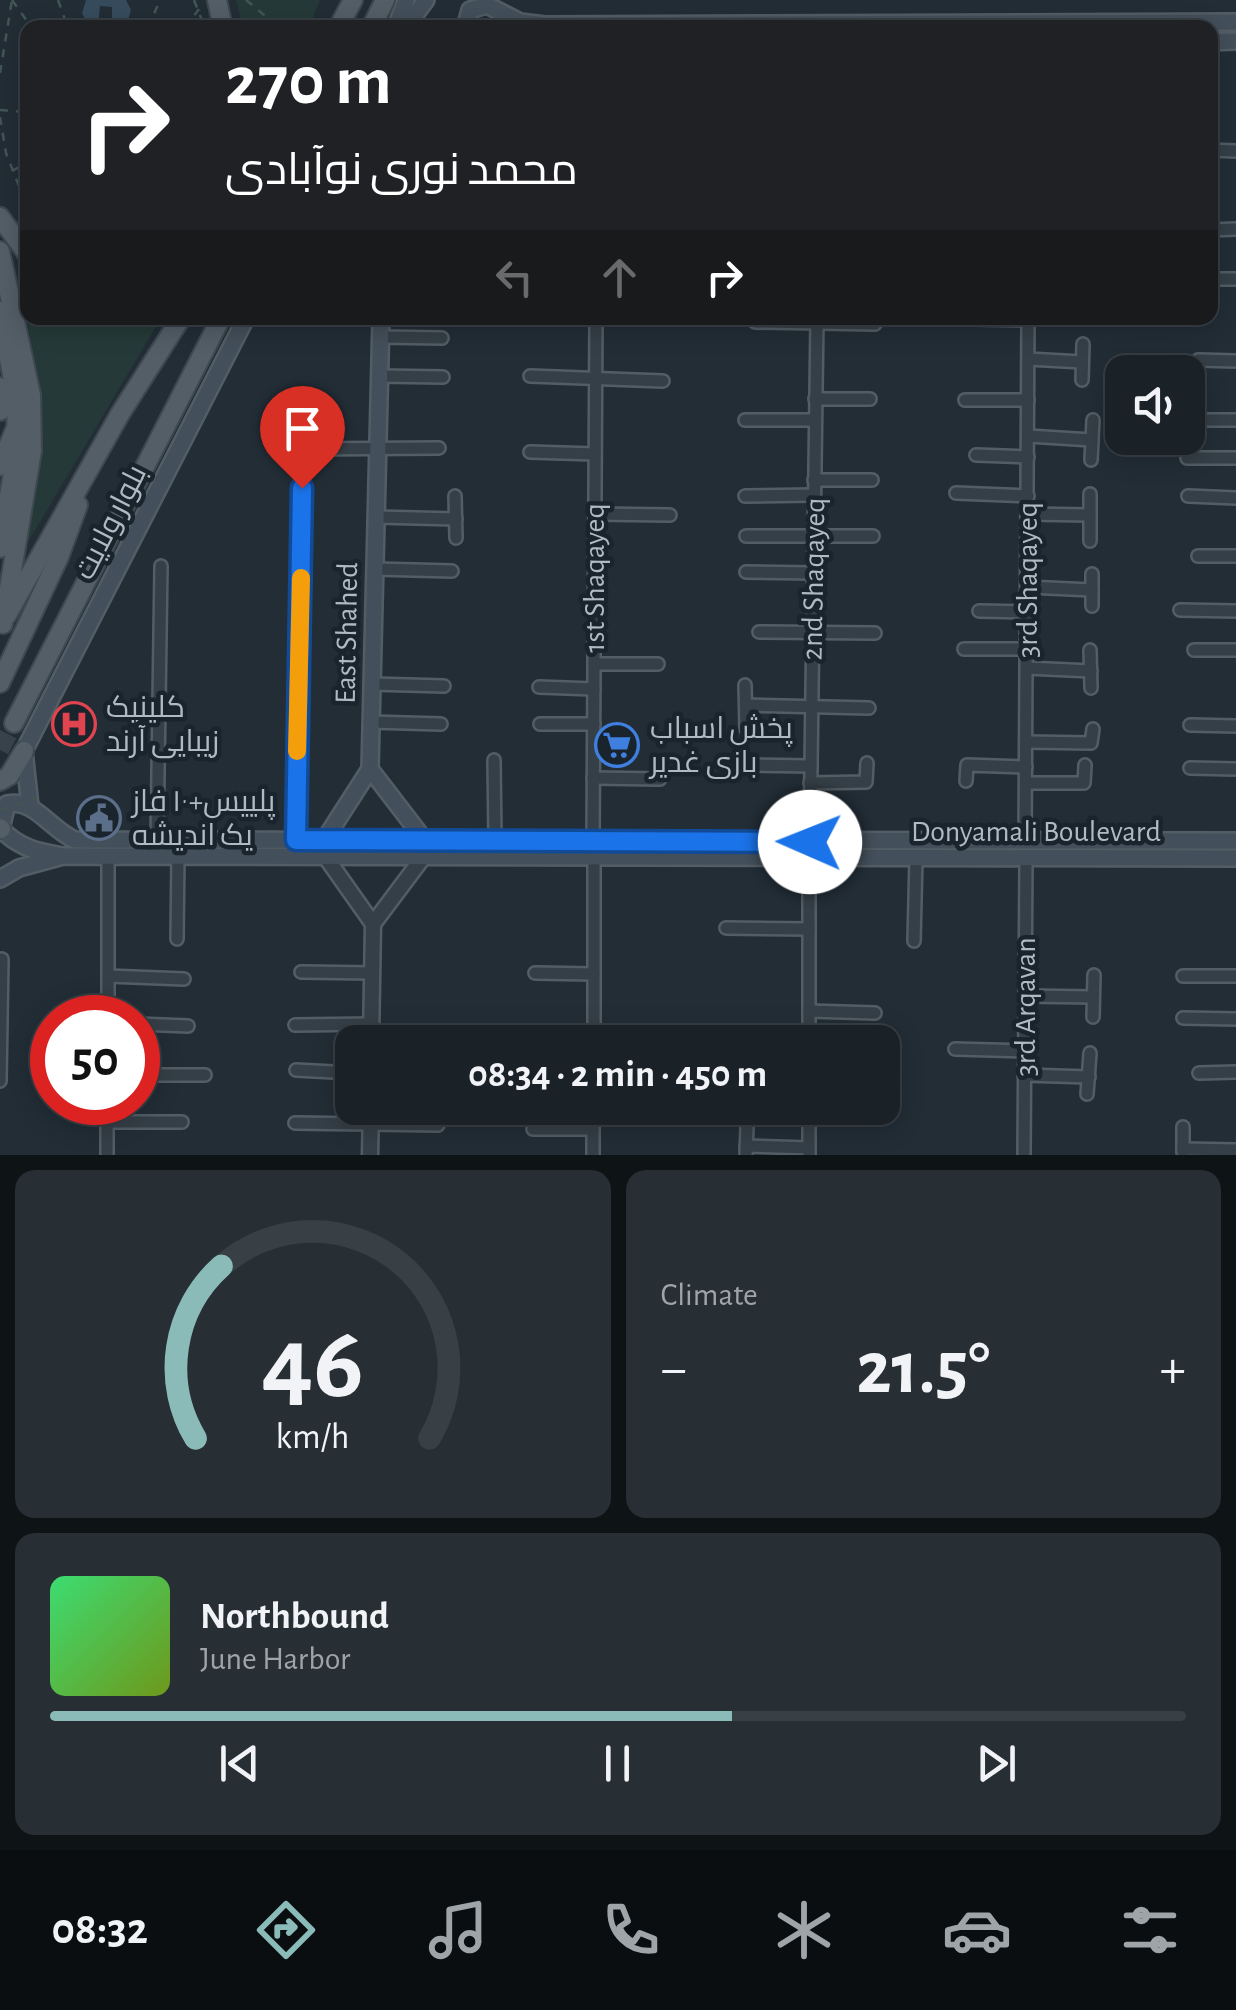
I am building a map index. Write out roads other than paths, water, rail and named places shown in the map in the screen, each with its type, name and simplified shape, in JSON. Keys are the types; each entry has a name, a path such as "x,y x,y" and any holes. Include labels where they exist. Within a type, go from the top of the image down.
{"main road":[{"path":"466,20 466,14 476,5 500,5"},
{"path":"0,217 20,244"},
{"path":"0,251 32,395 32,451 1,627"},
{"path":"0,311 17,401 15,461 0,548"},
{"path":"1,627 177,325"},
{"path":"14,722 217,325"},
{"name":"بلوار ولایت","path":"24,751 242,325"},
{"name":"East Shahed","path":"370,770 380,325"},
{"path":"0,387 0,411"},
{"path":"0,466 16,429"},
{"path":"0,683 59,557 94,462"},
{"path":"0,781 9,776 24,751"},
{"path":"24,751 34,802 7,804 0,829 20,846 63,856"},
{"path":"325,848 370,770 423,838"},
{"name":"Donyamali Boulevard","path":"34,802 60,834 75,840 296,840 325,848 424,856 594,858 809,850 1026,850 1236,858"},
{"name":"Donyamali Boulevard","path":"0,878 19,868 63,856 178,856 423,838 593,839 916,858 1236,842"}],"street":[{"name":"1st Shaqayeq","path":"593,839 596,325"},
{"name":"2nd Shaqayeq","path":"809,1025 816,325"},
{"name":"3rd Shaqayeq","path":"1026,850 1028,325"},
{"path":"380,338 442,338"},
{"path":"1082,344 1082,380"},
{"path":"1028,359 1082,362"},
{"path":"1205,360 1236,360"},
{"path":"379,376 443,377"},
{"path":"530,376 663,381"},
{"path":"296,840 304,398"},
{"path":"816,399 870,400"},
{"path":"964,400 1028,400"},
{"path":"745,420 815,420"},
{"path":"1091,460 1092,420"},
{"path":"1205,420 1236,420"},
{"path":"1028,436 1092,440"},
{"path":"303,448 440,448"},
{"path":"530,452 595,454"},
{"path":"976,455 1028,457"},
{"path":"1187,458 1236,458"},
{"path":"814,480 872,480"},
{"path":"956,493 1028,496"},
{"path":"1090,494 1090,541"},
{"path":"455,496 456,538"},
{"path":"746,496 814,496"},
{"path":"1188,496 1236,498"},
{"path":"595,514 670,515"},
{"path":"1028,514 1090,515"},
{"path":"376,518 456,519"},
{"path":"746,536 873,536"},
{"path":"1198,556 1236,556"},
{"path":"156,840 160,566"},
{"path":"375,570 452,571"},
{"path":"746,572 813,573"},
{"path":"1092,574 1092,606"},
{"path":"1027,587 1092,590"},
{"path":"1180,610 1236,610"},
{"path":"978,611 1027,612"},
{"path":"758,632 875,633"},
{"path":"964,649 1027,649"},
{"path":"1090,650 1091,688"},
{"path":"1194,650 1236,650"},
{"path":"594,664 658,664"},
{"path":"1027,668 1091,670"},
{"path":"372,684 444,686"},
{"path":"745,684 746,728"},
{"path":"539,687 594,689"},
{"path":"746,705 868,708"},
{"path":"371,722 440,724"},
{"path":"540,724 594,724"},
{"path":"1190,725 1236,726"},
{"path":"1026,742 1091,743 1092,729"},
{"path":"494,760 495,838"},
{"path":"810,783 866,782 867,763"},
{"path":"1026,783 1084,783 1084,764"},
{"path":"751,765 810,766"},
{"path":"966,781 967,766 1026,767"},
{"path":"1190,768 1236,769"},
{"path":"593,778 660,779"},
{"path":"295,1025 372,1024 372,924 325,848"},
{"name":"3rd Arqavan","path":"1024,1155 1026,850"},
{"path":"108,856 108,995"},
{"path":"177,939 178,856"},
{"path":"372,924 424,856"},
{"path":"594,858 594,1025"},
{"path":"914,941 916,858"},
{"path":"726,928 809,929"},
{"path":"0,1081 2,959"},
{"path":"301,972 372,973"},
{"path":"535,973 594,974"},
{"path":"108,976 184,979"},
{"path":"1093,1016 1094,976"},
{"path":"1182,976 1236,976"},
{"path":"1025,996 1093,997"},
{"path":"809,1011 875,1013"},
{"path":"1184,1018 1236,1019"},
{"path":"160,1025 188,1026"},
{"path":"954,1050 1024,1051"},
{"path":"1087,1094 1090,1053"},
{"path":"296,1070 335,1072"},
{"path":"1198,1073 1236,1072"},
{"path":"1024,1074 1088,1077"},
{"path":"160,1075 205,1075"},
{"path":"160,1122 182,1122"},
{"path":"295,1123 335,1124"},
{"path":"107,1125 107,1155"},
{"path":"370,1125 370,1155"},
{"path":"747,1126 746,1151 810,1152 809,1125"},
{"path":"1183,1127 1183,1152 1236,1150"},
{"path":"534,1129 593,1128 593,1155"}],"water":[{"path":"86,0 126,0 131,10 128,20 112,20 112,7 100,6 99,20 86,20 82,13"}],"tunnel":[{"path":"0,750 14,723"}],"place":[{"name":"کلینیک زیبایی آرند","path":"74,724"},
{"name":"پخش اسباب بازی غدیر","path":"617,745"},
{"name":"پلییس+١٠ فاز یک اندیشه","path":"99,818"}]}
